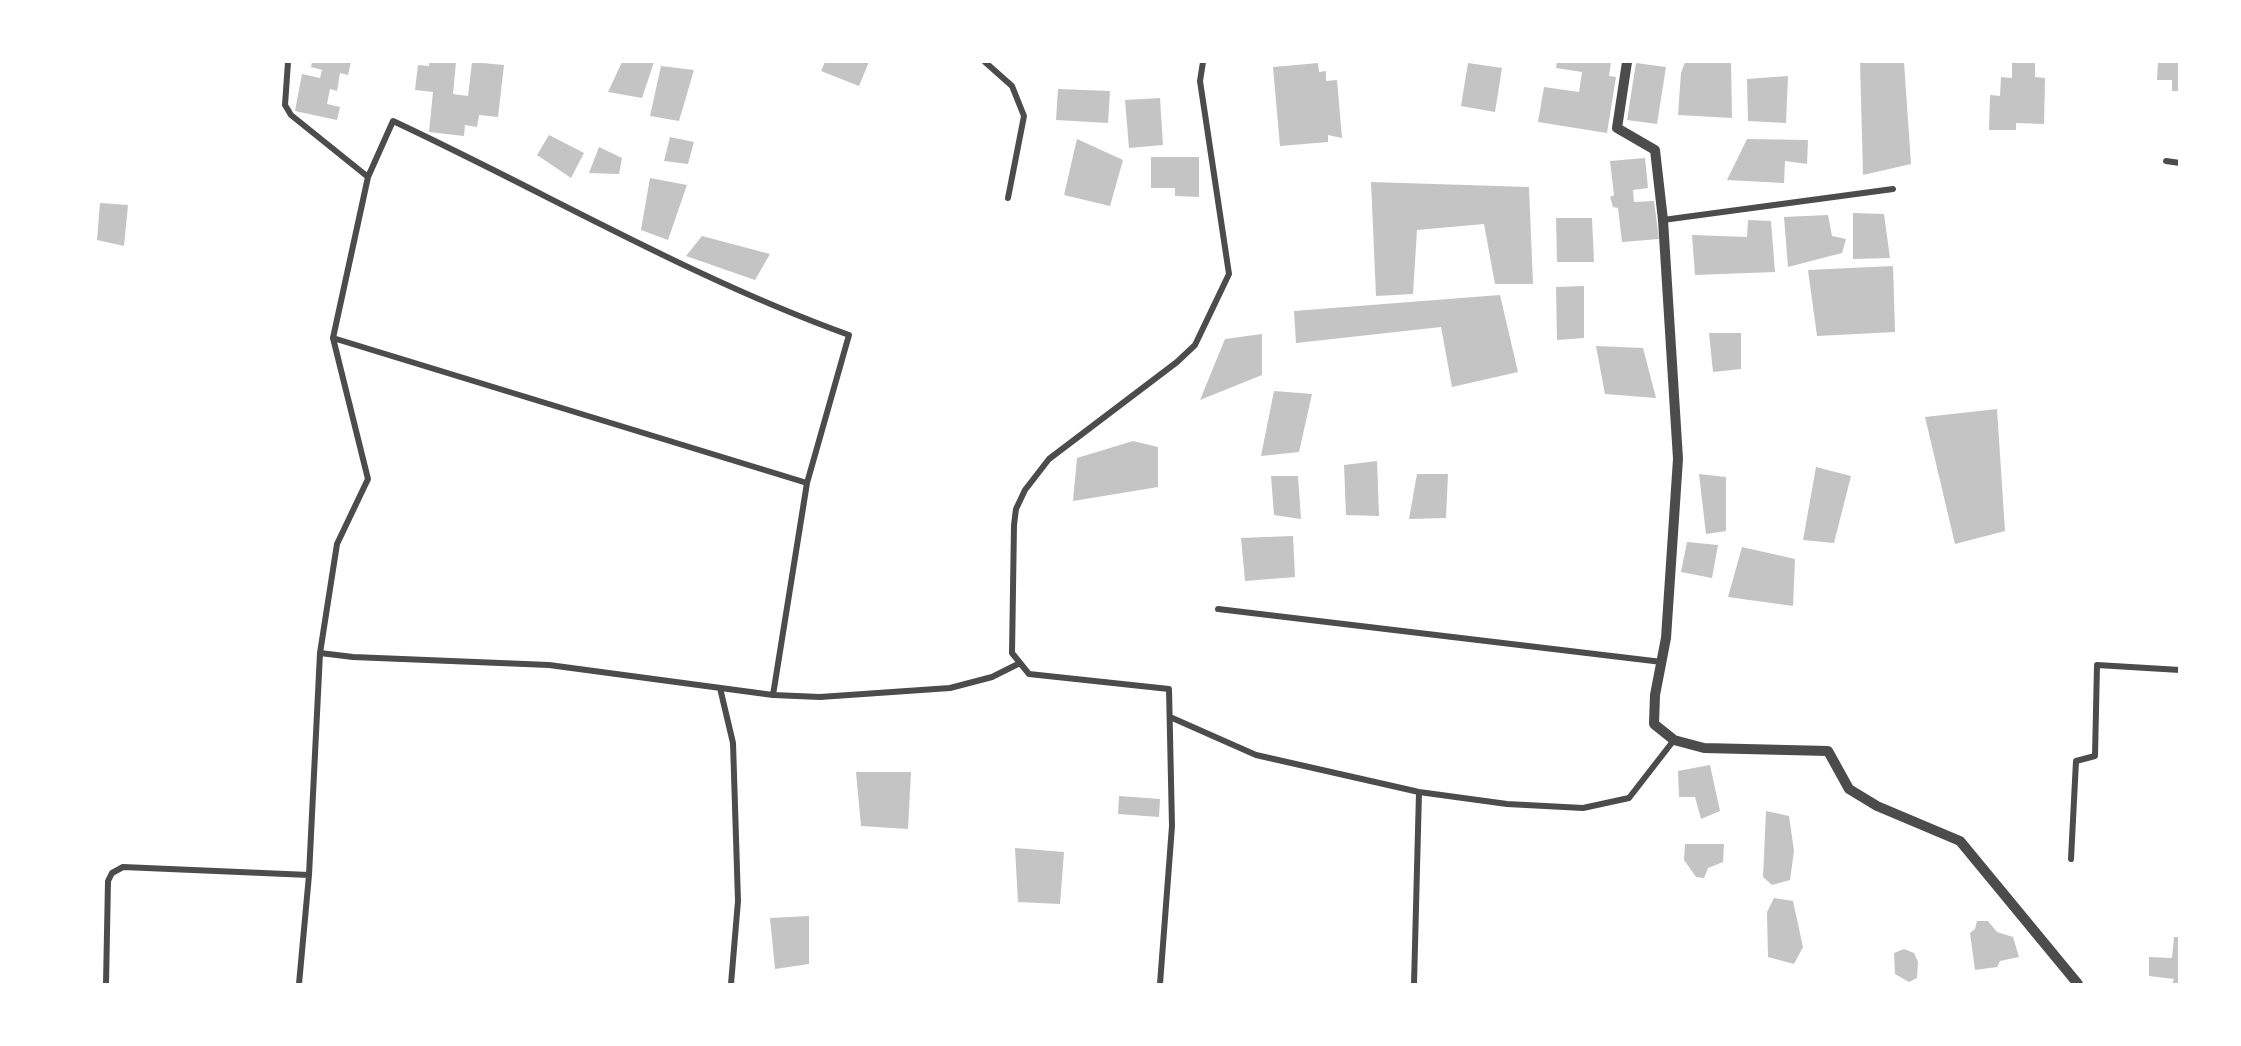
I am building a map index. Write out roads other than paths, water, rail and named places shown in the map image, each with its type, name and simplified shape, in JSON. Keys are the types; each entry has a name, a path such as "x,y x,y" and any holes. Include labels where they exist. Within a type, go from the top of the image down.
{"street":[{"path":"288,62 285,105 291,115 368,177"},
{"path":"985,62 1012,87 1024,117 1008,198"},
{"path":"1160,984 1172,826 1169,689 1029,674 1012,654 1014,525 1016,509 1025,490 1049,459 1177,362 1195,345 1230,274 1200,81 1203,62"},
{"path":"1627,62 1617,128 1655,150 1663,220 1678,459 1666,638 1654,724 1674,740 1704,748 1828,751 1849,789 1877,806 1959,841 2078,984"},
{"path":"299,984 309,874 320,653 337,544 368,479 333,338 368,177 393,121 679,262 801,317 849,335 807,483 773,695"},
{"path":"2166,162 2180,163"},
{"path":"1663,220 1893,189"},
{"path":"333,338 807,483"},
{"path":"1218,609 1662,662"},
{"path":"320,653 352,657 549,665 773,695 820,697 951,688 992,677 1020,663"},
{"path":"2071,859 2076,761 2096,756 2097,665 2180,670"},
{"path":"720,688 733,743 738,901 731,984"},
{"path":"1170,717 1256,754 1419,792 1507,804 1583,808 1629,798 1674,740"},
{"path":"1414,984 1419,792"},
{"path":"106,984 108,881 112,873 123,867 309,874"}]}
